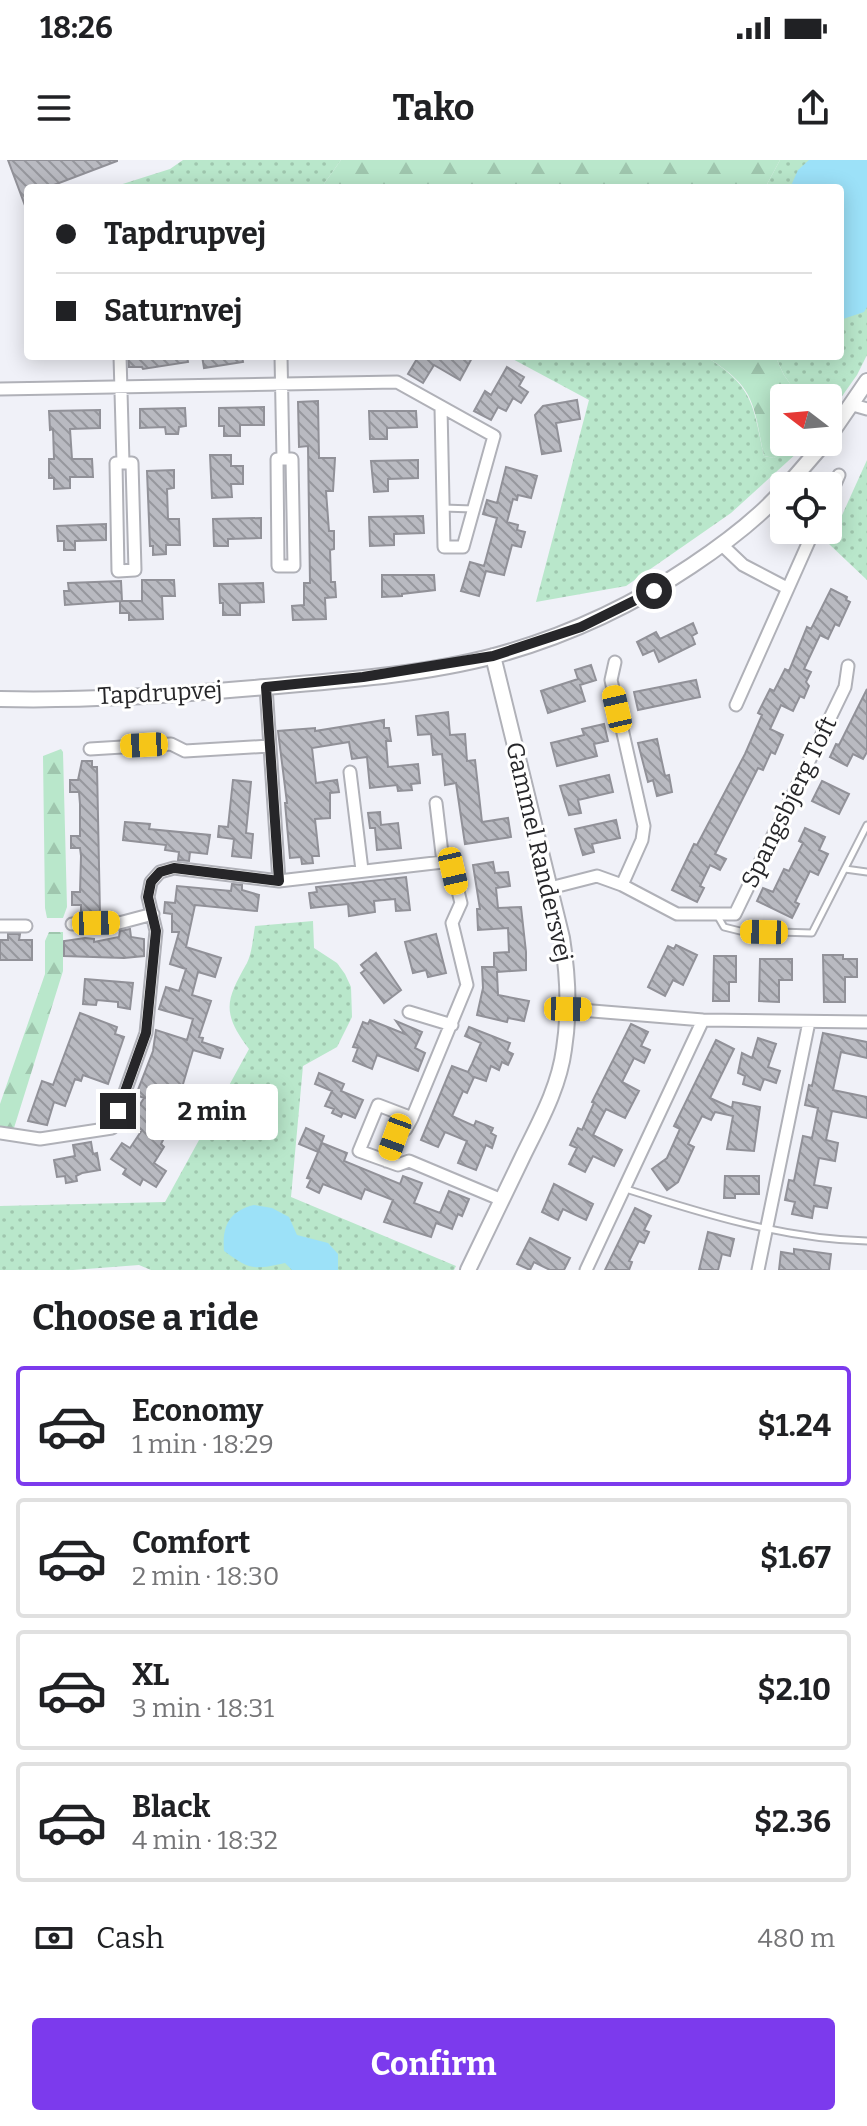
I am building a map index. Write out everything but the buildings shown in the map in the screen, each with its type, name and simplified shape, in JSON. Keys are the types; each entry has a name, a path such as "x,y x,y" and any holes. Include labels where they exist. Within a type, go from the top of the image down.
{"street":[{"path":"120,360 123,463"},
{"path":"281,360 283,459"},
{"name":"Tapdrupvej","path":"842,424 860,407 867,381"},
{"path":"0,389 397,382 494,436 463,547 444,547 441,408"},
{"name":"Tapdrupvej","path":"799,472 812,456"},
{"path":"277,459 283,459 292,459 294,566 278,566 277,459"},
{"path":"116,463 123,463 132,463 135,570 118,571 116,463"},
{"name":"Tapdrupvej","path":"0,699 155,696 266,687 363,677 493,656 581,627 654,591 722,545 770,502"},
{"path":"736,705 807,544"},
{"path":"722,545 743,565 787,588"},
{"name":"Gammel Randersvej","path":"468,1270 545,1112 558,1078 568,1009 568,973 550,888 493,656"},
{"path":"615,662 611,680 644,826 642,840 622,885"},
{"name":"Spangsbjerg Toft","path":"717,914 735,914 845,687 848,666"},
{"path":"266,687 279,881"},
{"path":"90,749 171,744 185,751 269,746"},
{"path":"350,772 362,870"},
{"path":"386,1161 395,1137 406,1129 412,1118 467,985 452,923 461,903 453,871 443,862 436,803"},
{"path":"0,1133 40,1139 112,1128 146,1033 156,931 148,897 151,882 160,872 174,868 279,881 443,862"},
{"path":"550,888 597,876 622,885 677,914 717,914"},
{"path":"72,924 119,923 153,914"},
{"path":"0,926 26,926"},
{"path":"568,1009 703,1020 867,1022"},
{"path":"409,1012 452,1025"},
{"path":"586,1270 703,1020"},
{"path":"758,1270 809,1022"},
{"path":"412,1118 378,1105 359,1151 398,1165 409,1161 502,1200"}],"lane":[{"path":"443,508 474,509"},
{"path":"717,914 724,927 740,931 812,933 867,825"},
{"path":"845,869 867,872"},
{"path":"625,1188 718,1218 766,1229 867,1241"}],"green space":[{"path":"183,160 341,160 324,184 123,184 170,169"},
{"path":"341,160 780,160 767,184 324,184"},
{"path":"780,160 867,160 867,355 842,396 842,384 790,384 777,360 844,360 844,184 767,184"},
{"path":"514,360 711,360 721,367 742,387 748,398 764,456 794,456 776,472 770,472 770,478 731,513 626,586 536,602 589,400"},
{"path":"711,360 777,360 790,384 770,384 770,456 777,456 774,458 764,456 754,408 734,377"},
{"path":"867,460 867,580 829,544 842,544 842,515"},
{"path":"61,749 67,907 63,918 47,918 43,756"},
{"path":"313,921 314,948 337,963 351,987 352,1017 337,1047 303,1066 291,1197 456,1266 454,1270 151,1270 139,1265 73,1270 0,1270 0,1206 165,1202 249,1049 234,1025 230,1006 250,955 255,926"},
{"path":"49,932 63,932 63,971 14,1128 0,1126 0,1104 45,974 45,941"}],"water":[{"path":"809,160 867,160 867,307 864,312 844,319 844,184 792,184 798,170"},
{"path":"254,1205 272,1208 289,1217 297,1235 328,1243 338,1254 338,1270 292,1270 285,1263 252,1267 224,1251 224,1234 229,1221 238,1211"}],"route":[{"path":"118,1111 146,1033 156,931 148,897 151,882 160,872 174,868 279,881 266,687 363,677 493,656 581,627 654,591"}]}
